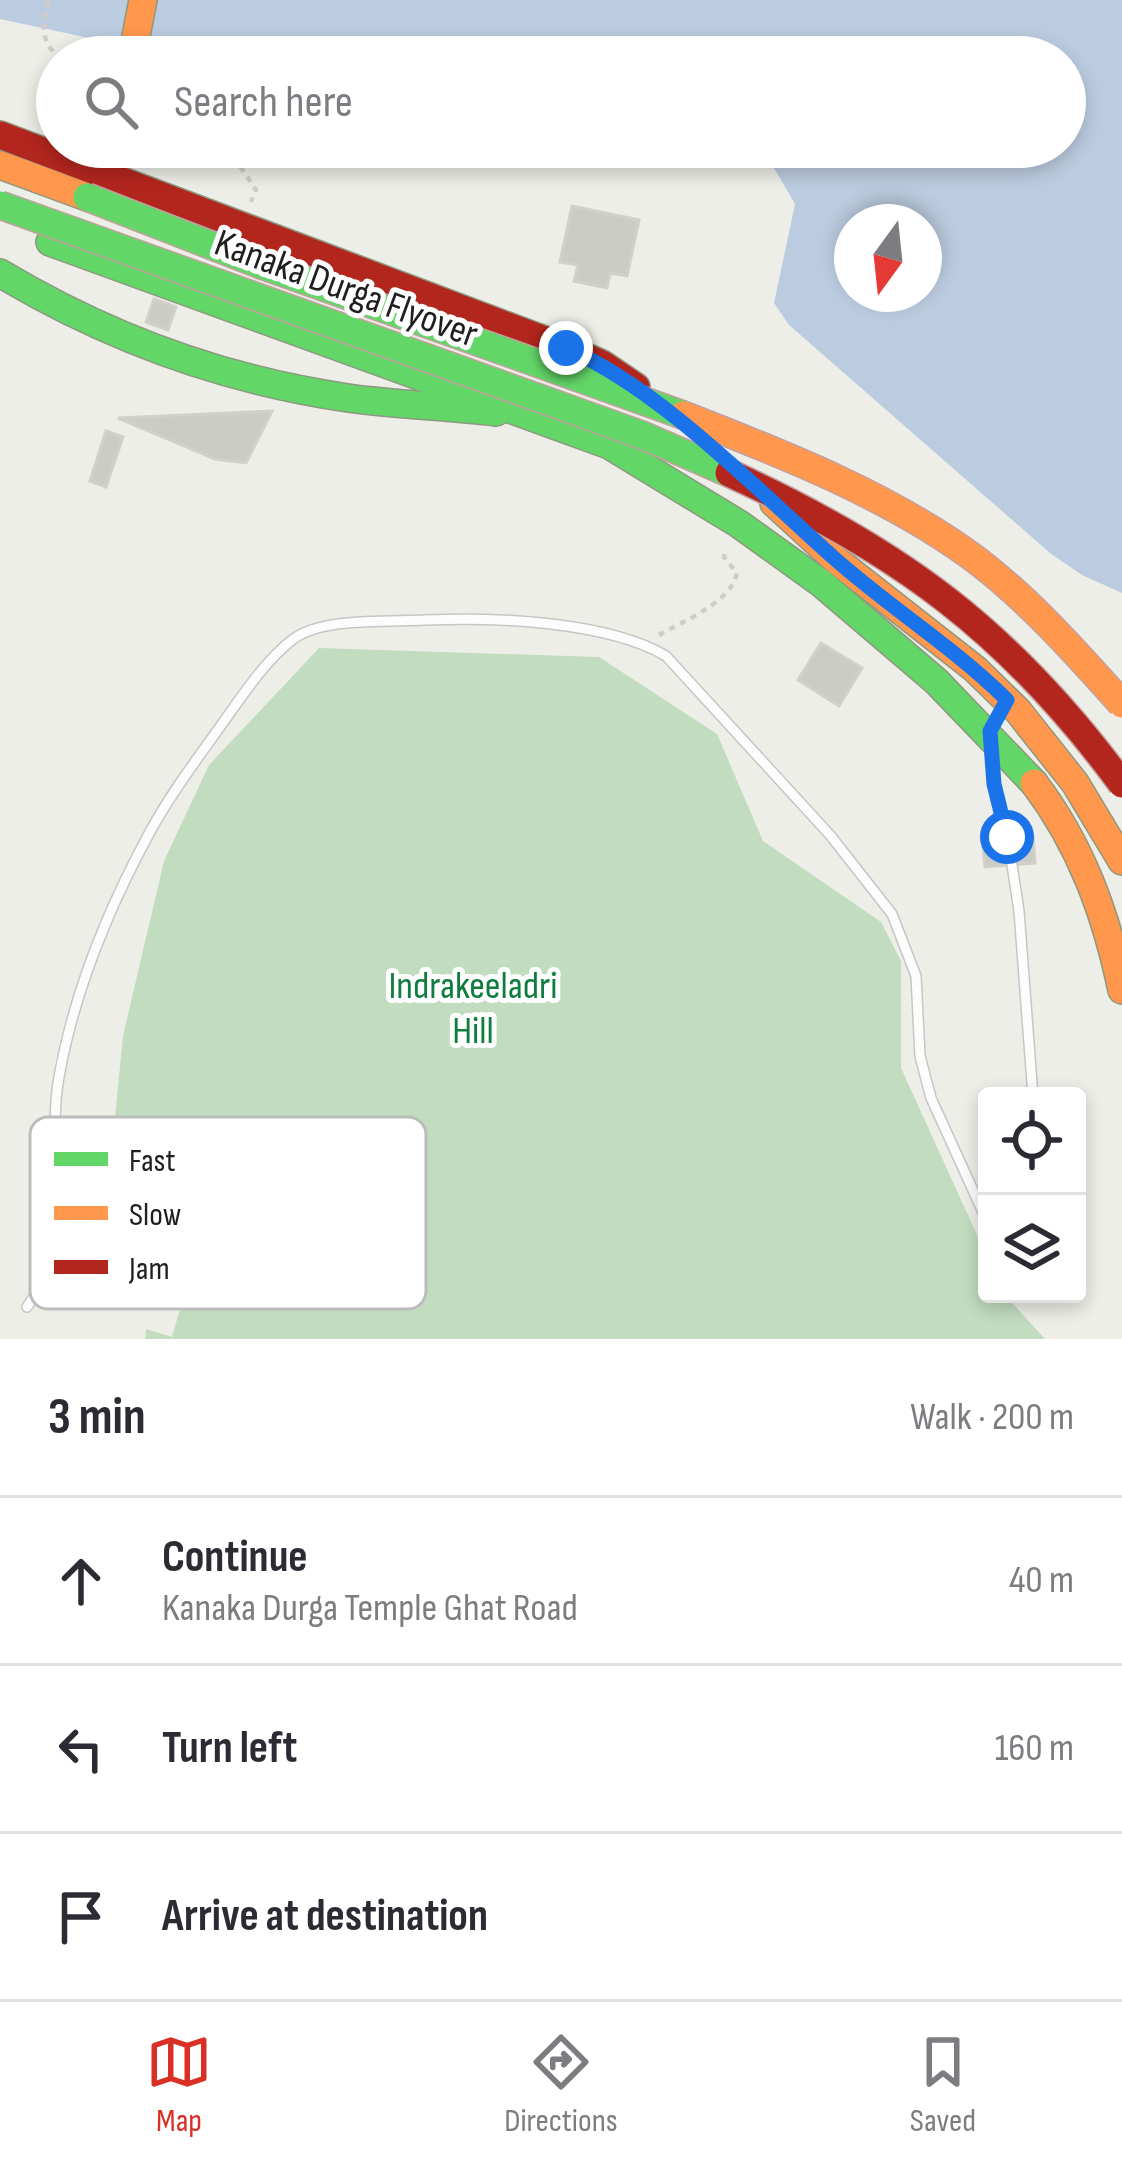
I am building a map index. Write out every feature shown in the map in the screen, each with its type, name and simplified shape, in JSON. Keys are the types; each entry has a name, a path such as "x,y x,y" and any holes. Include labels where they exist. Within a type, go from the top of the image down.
{"main road":[{"path":"136,36 143,0"},
{"path":"0,135 36,143"},
{"name":"Kanaka Durga Flyover","path":"0,165 658,403 878,502 951,542 1038,609 1122,704"},
{"path":"128,168 242,224 602,364 977,671 1066,772 1122,861"},
{"name":"Kanaka Durga Flyover","path":"0,205 642,435 833,525 914,574 996,637 1043,686 1122,784"},
{"path":"0,223 609,445 765,538 886,634 990,731 1032,780 1064,827 1087,873 1114,948 1122,990"},
{"path":"0,273 71,316 248,378 331,396 524,416"}],"lane":[{"path":"58,1117 58,1078 79,998 113,908 152,827 245,692 293,638 322,626 446,619 554,625 645,643 666,656 830,835 892,914 916,976 920,1056 932,1098 978,1201"},
{"path":"1007,700 990,731 994,784 1007,837"},
{"path":"1012,865 1032,1087"},
{"path":"27,1307 30,1303"}],"path":[{"path":"43,36 48,0"},
{"path":"241,168 256,190 242,224"},
{"path":"645,643 724,596 734,584 736,573 724,556 734,533"}],"green space":[{"name":"Indrakeeladri Hill","path":"319,648 599,657 717,734 763,841 881,922 901,961 901,1068 978,1237 978,1303 1012,1303 1045,1339 145,1339 146,1329 172,1337 180,1309 426,1309 426,1117 115,1117 123,1036 164,861 209,765"}],"water":[{"path":"0,0 1122,0 1122,593 1082,575 1050,553 789,325 774,303 795,204 774,168 1086,168 1086,36 80,36 0,19"}],"building":[{"path":"572,206 639,220 627,276 610,273 607,288 574,281 578,265 560,262"},
{"path":"154,299 176,307 168,330 146,322"},
{"path":"272,411 246,463 215,459 118,418"},
{"path":"106,431 123,437 106,487 90,481"},
{"path":"821,643 862,668 839,706 798,680"},
{"path":"1033,835 1035,863 985,867 982,839"}],"traffic: fast":[{"path":"87,197 259,264 683,415"},
{"path":"0,205 642,435 729,473"},
{"path":"50,242 609,445 739,524 821,583 936,681 1034,783"},
{"path":"0,273 125,336 257,380 348,398 496,412"}],"traffic: slow":[{"path":"136,36 143,0"},
{"path":"0,165 87,197"},
{"path":"683,415 836,479 946,539 1017,594 1122,704"},
{"path":"774,503 836,560 975,669 1018,711 1075,783 1122,861"},
{"path":"1034,783 1090,881 1122,990"}],"traffic: jam":[{"path":"0,135 36,149"},
{"path":"88,168 566,348 636,387"},
{"path":"729,473 847,533 948,601 1037,682 1122,784"}],"route":[{"path":"566,348 627,379 1007,700 990,731 994,784 1007,837"}]}
